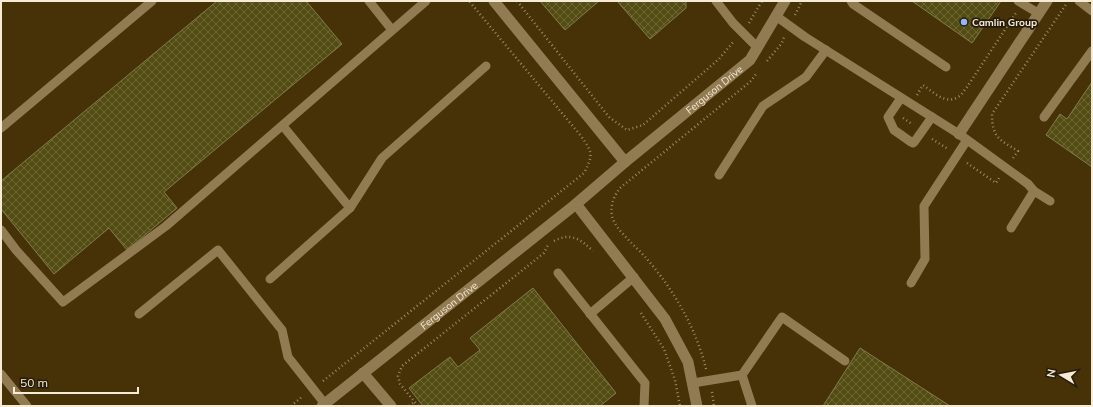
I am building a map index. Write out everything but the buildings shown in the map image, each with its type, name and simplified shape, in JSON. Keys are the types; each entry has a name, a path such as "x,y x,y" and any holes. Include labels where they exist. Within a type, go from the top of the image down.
{"street":[{"path":"494,1 625,162"},
{"name":"Ferguson Drive","path":"324,405 576,204 750,60 785,1"},
{"path":"963,137 1038,13 1047,1"},
{"path":"576,204 665,319 688,362 697,406"},
{"path":"363,373 391,406"}],"lane":[{"path":"1,128 152,1"},
{"path":"369,1 392,30"},
{"path":"716,1 742,32 758,48"},
{"path":"851,1 853,4 946,67"},
{"path":"1018,1 1038,13"},
{"path":"1079,1 1092,11"},
{"path":"1,230 16,250 63,302 166,226 283,126 422,3"},
{"path":"776,16 826,50 963,137 1028,184 1034,191 1050,201"},
{"path":"719,175 763,106 806,77 826,50"},
{"path":"1044,117 1092,50"},
{"path":"270,279 350,208 382,158 486,66"},
{"path":"901,98 888,118 894,130 911,142 913,143 915,141 932,117"},
{"path":"283,126 350,208"},
{"path":"911,283 925,259 924,206 963,137"},
{"path":"1011,228 1034,191"},
{"path":"139,314 218,250 282,330 288,357 324,405"},
{"path":"558,273 645,383 644,406"},
{"path":"590,314 634,277"},
{"path":"693,383 742,375 782,318 845,361"},
{"path":"1,374 27,406"},
{"path":"742,375 752,406"}],"path":[{"path":"291,406 584,173 590,162 591,151 581,136 469,1"},
{"path":"517,1 609,117 627,130 643,125 719,59 752,19 762,1"},
{"path":"764,64 782,43 802,1"},
{"path":"714,406 704,360 691,325 670,290 646,258 619,229 612,217 611,205 613,197 620,188 751,81 760,70"},
{"path":"418,406 400,384 398,376 402,366 544,253 548,245 556,240 568,237 574,238 580,240 593,250 598,257"},
{"path":"639,309 664,349 675,380 680,406"},
{"path":"409,406 414,402"}],"place":[{"name":"Camlin Group","path":"964,22"}]}
